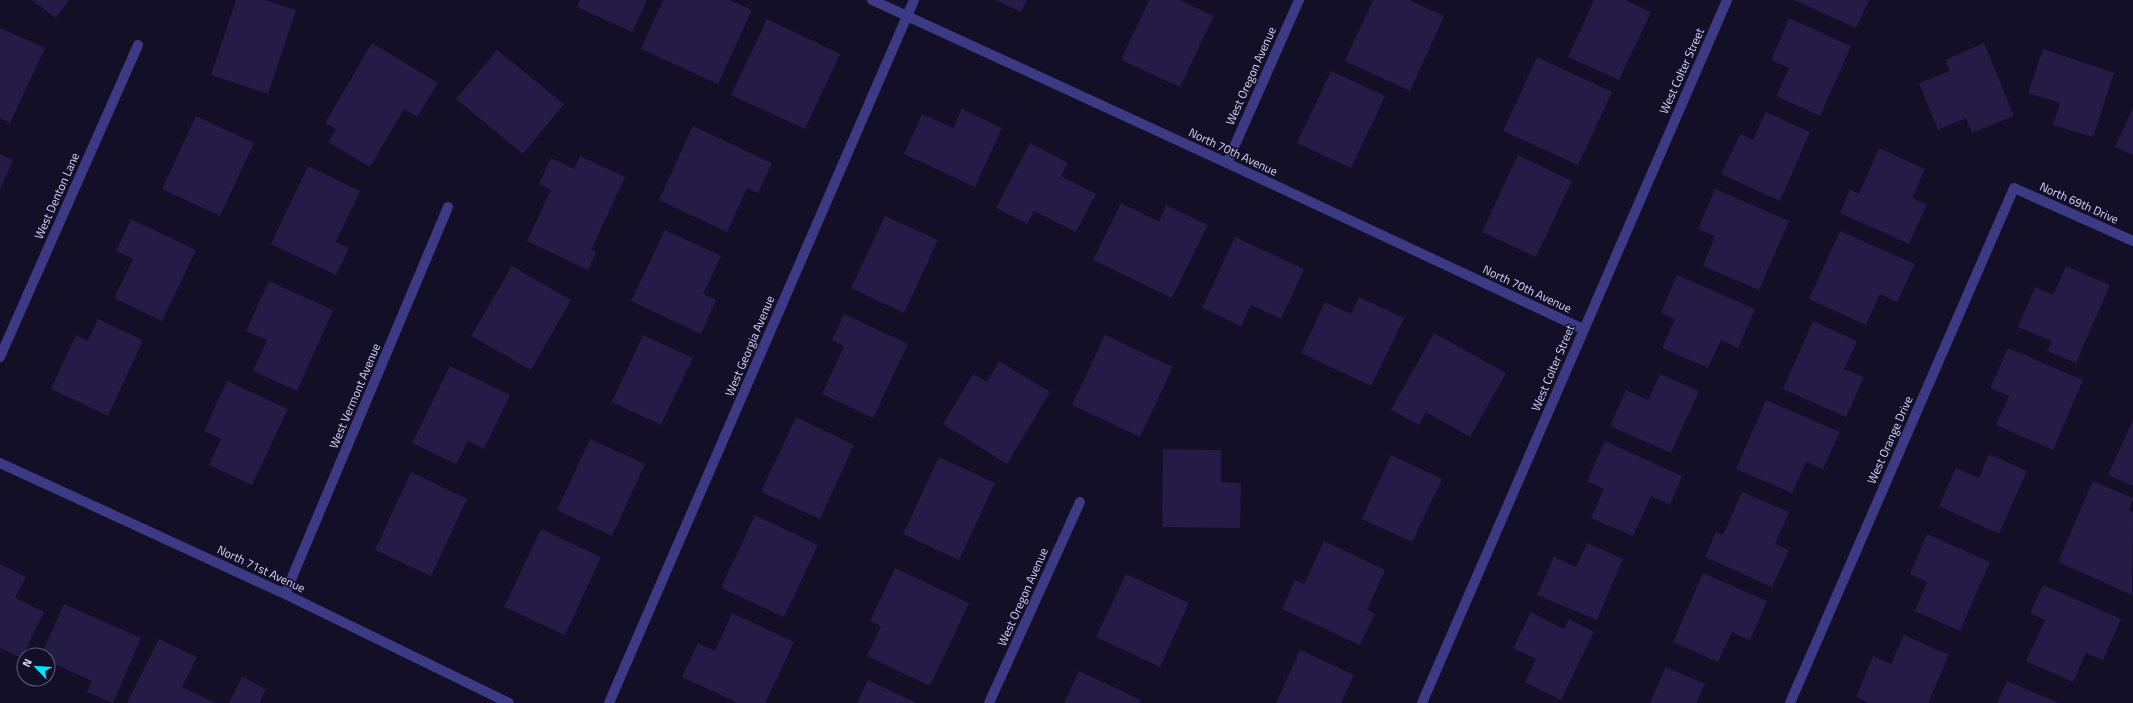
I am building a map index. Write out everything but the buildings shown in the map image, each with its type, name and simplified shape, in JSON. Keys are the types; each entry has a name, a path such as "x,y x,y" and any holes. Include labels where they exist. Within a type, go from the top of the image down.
{"street":[{"name":"North 70th Avenue","path":"872,0 1583,329"},
{"name":"West Georgia Avenue","path":"609,703 914,0"},
{"name":"West Oregon Avenue","path":"1227,163 1299,0"},
{"name":"West Colter Street","path":"1422,703 1727,0"},
{"name":"West Denton Lane","path":"0,357 138,45"},
{"name":"North 69th Drive","path":"2014,188 2133,241"},
{"name":"West Orange Drive","path":"1790,703 2014,188"},
{"name":"West Vermont Avenue","path":"285,594 448,208"},
{"name":"North 71st Avenue","path":"0,463 285,594 509,703"},
{"name":"West Oregon Avenue","path":"989,703 1080,502"}]}
